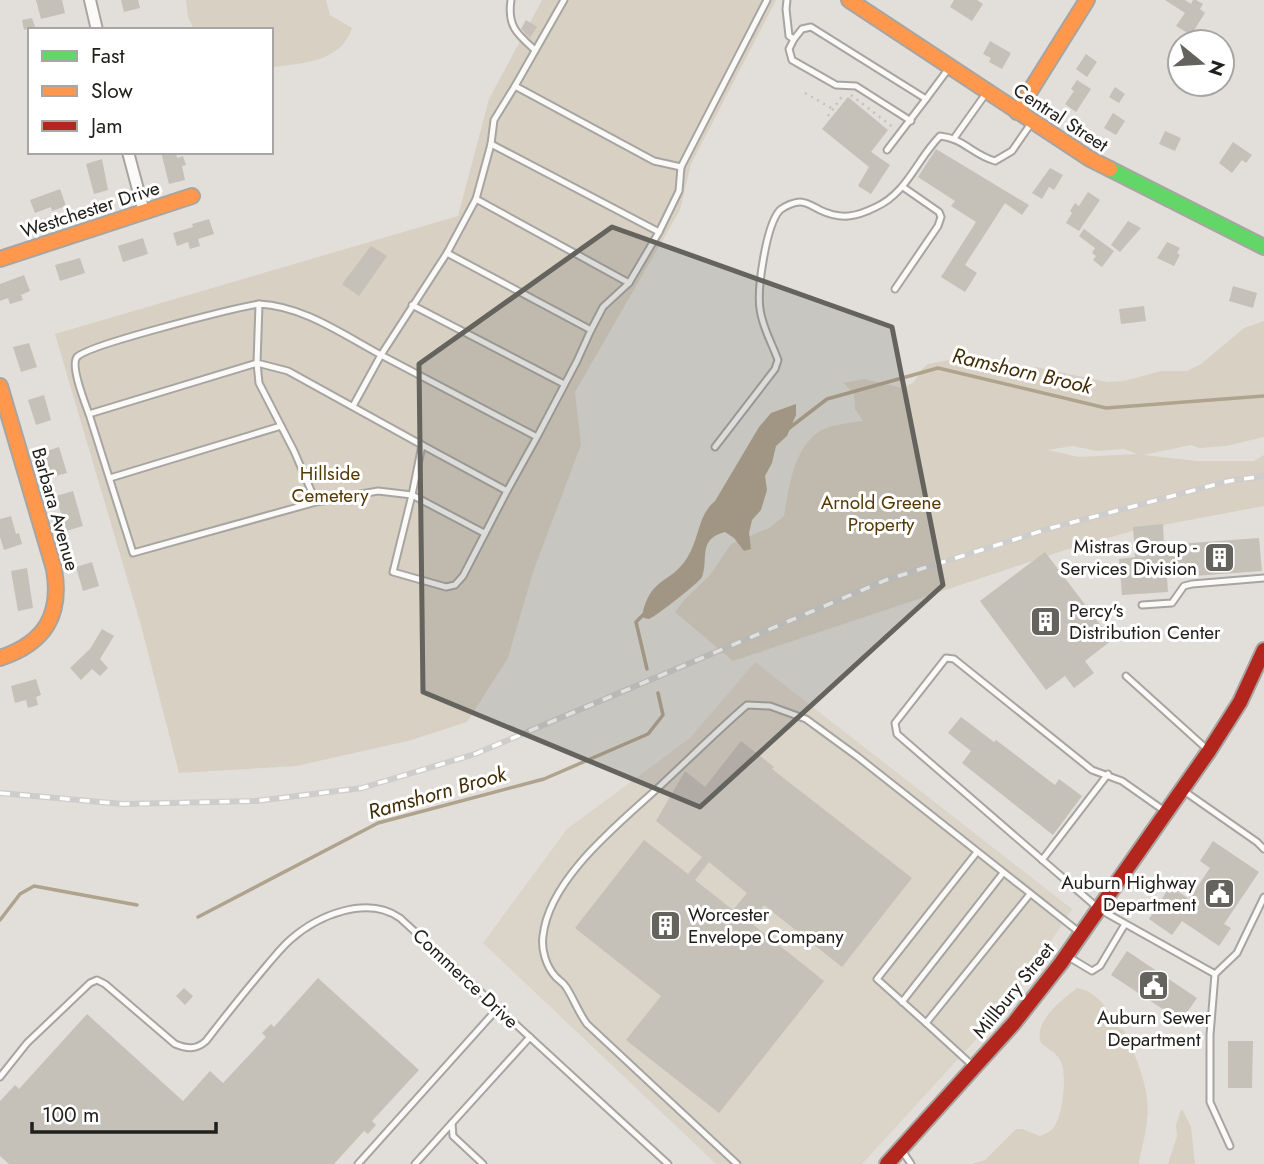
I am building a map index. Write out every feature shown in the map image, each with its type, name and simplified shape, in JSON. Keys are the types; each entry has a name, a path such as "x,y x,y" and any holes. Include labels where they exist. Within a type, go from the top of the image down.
{"street":[{"path":"90,0 97,28"},
{"name":"Central Street","path":"849,0 1032,122 1114,173 1264,247"},
{"path":"1017,112 1087,0"},
{"path":"129,154 144,212"},
{"name":"Westchester Drive","path":"0,259 192,196"},
{"name":"Barbara Avenue","path":"0,386 54,569 58,593 53,615 41,636 22,650 0,658"},
{"name":"Millbury Street","path":"887,1164 1014,1023 1066,956 1209,751 1240,702 1264,650"}],"lane":[{"path":"511,0 509,15 517,35 536,50"},
{"path":"353,406 381,355 447,253 476,199 491,144 494,120 564,0"},
{"path":"422,444 393,572 446,587 455,585 463,576 603,307 629,283 659,232 679,191 681,167 767,0"},
{"path":"787,0 787,31 794,39"},
{"path":"911,121 856,86 836,85 792,60 789,50 794,39 802,29 811,27 926,99"},
{"path":"887,150 950,66"},
{"path":"515,86 654,161 681,167"},
{"path":"955,137 987,92"},
{"path":"715,447 775,369 778,360 765,331 759,292 766,243 780,210 793,203 804,202 841,218 856,216 890,200 903,187 927,149 940,136 955,137 983,158 995,161 1012,151 1032,122"},
{"path":"491,144 659,232"},
{"path":"895,289 938,226 941,217 939,212 903,187"},
{"path":"476,199 629,283"},
{"path":"447,253 591,330"},
{"path":"259,303 259,383 316,502"},
{"path":"484,533 412,495 378,491 316,502 133,553 76,372 75,360 79,355 110,343 220,312 259,303 283,305 311,317 537,437"},
{"path":"412,305 564,384"},
{"path":"89,414 257,363 288,372 507,491"},
{"path":"110,478 281,426"},
{"path":"1142,606 1172,603 1184,586 1192,584 1264,578"},
{"path":"1166,812 1122,781 1092,770 954,659 946,658 895,723 897,734 1099,909 1215,974"},
{"path":"1126,676 1209,751"},
{"path":"737,1164 587,1024 566,986 554,975 545,957 542,937 547,916 558,894 579,866 614,829 747,705 770,706 806,719 1082,934"},
{"path":"1042,860 1108,774"},
{"path":"1182,790 1264,849"},
{"path":"974,1067 877,979 977,852"},
{"path":"902,1002 1003,873"},
{"path":"926,1023 1030,894"},
{"path":"1230,1146 1210,1102 1210,1035 1215,974 1237,953 1264,897"},
{"name":"Commerce Drive","path":"0,1077 27,1043 97,980 175,1044 189,1048 198,1046 206,1041 247,988 290,940 309,927 341,912 374,906 400,918 668,1164"},
{"path":"1066,956 1092,971 1100,966 1125,924"},
{"path":"358,1164 498,1008"},
{"path":"415,1164 530,1037"},
{"path":"452,1124 453,1136 483,1164"},
{"path":"901,1149 911,1164"}],"path":[{"path":"828,116 846,92 901,134"},
{"path":"805,93 832,109"}],"highlighted area":[{"path":"612,227 892,327 943,585 700,807 423,692 419,364"}],"shaded area":[{"path":"796,404 796,415 787,436 776,446 765,476 767,490 761,510 752,520 749,533 751,549 744,551 734,538 725,532 716,535 707,545 702,577 659,613 649,619 644,618 642,616 650,594 687,558 705,513 759,427 771,413"},
{"path":"755,662 1072,909 1014,998 862,1164 716,1164 483,943 567,829 690,738"}],"green space":[{"path":"186,0 326,0 330,15 352,28 339,48 320,59 274,67 273,28 193,28 188,17"},
{"name":"Hillside Cemetery","path":"542,0 776,0 691,164 680,210 575,392 581,445 533,572 508,658 467,722 408,741 296,766 179,773 140,622 55,334 458,216 489,99"},
{"name":"Arnold Greene Property","path":"1264,321 1264,437 1226,446 1199,448 1191,445 1143,455 1197,461 1254,461 1264,455 1264,506 1136,530 1062,551 733,661 675,612 710,575 731,544 769,528 784,516 794,469 811,438 830,427 863,421 855,409 854,393 843,383 864,379 903,388 914,382 928,364 964,357 989,358 1026,370 1036,367 1107,382 1124,381 1161,371 1187,371 1201,364 1244,328","holes":["1072,446 1098,451 1124,449 1137,454 1079,457 1048,450"]},
{"path":"1077,988 1097,998 1107,1009 1119,1028 1124,1030 1138,1063 1148,1108 1139,1164 972,1164 985,1160 1016,1129 1040,1136 1054,1127 1062,1103 1063,1071 1058,1057 1041,1043 1041,1027 1050,1012"},
{"path":"1181,1110 1191,1127 1195,1164 1168,1164 1177,1136 1176,1125"}],"building":[{"path":"36,0 62,0 65,13 41,19"},
{"path":"121,0 138,0 140,8 124,12"},
{"path":"954,0 977,0 983,4 972,21 950,7"},
{"path":"1165,0 1185,0 1191,4 1196,0 1203,4 1200,9 1205,13 1195,28 1176,26 1185,13"},
{"path":"32,18 35,27 24,30 22,20"},
{"path":"526,20 537,27 530,38 521,29"},
{"path":"990,41 1011,53 1002,69 989,62 991,58 983,54"},
{"path":"1086,54 1097,62 1087,77 1076,69"},
{"path":"1077,80 1091,89 1076,112 1065,104 1074,91 1071,89"},
{"path":"1115,87 1125,94 1119,103 1109,97"},
{"path":"848,97 888,130 871,152 890,165 871,194 858,186 869,167 822,129"},
{"path":"1113,113 1125,121 1116,135 1104,128"},
{"path":"1165,131 1181,138 1175,151 1159,144"},
{"path":"1233,142 1252,155 1246,163 1242,160 1232,173 1219,163"},
{"path":"936,149 1029,205 1022,215 1005,203 965,265 977,273 965,292 941,277 976,222 951,206 955,201 918,177"},
{"path":"162,154 176,154 177,158 183,156 186,165 182,166 185,180 169,184"},
{"path":"102,159 108,190 94,194 86,164"},
{"path":"1050,168 1063,175 1054,190 1049,187 1042,199 1032,193"},
{"path":"60,189 66,206 52,211 51,207 35,213 30,200"},
{"path":"1088,192 1100,200 1079,231 1066,223 1075,203 1079,206"},
{"path":"209,219 214,234 198,239 200,246 190,249 188,242 177,246 173,233"},
{"path":"1128,221 1141,228 1120,252 1111,245"},
{"path":"1084,229 1114,251 1102,267 1093,260 1096,256 1092,253 1095,248 1079,236"},
{"path":"143,238 148,254 123,262 118,246"},
{"path":"1167,242 1180,248 1177,253 1180,255 1174,266 1157,258"},
{"path":"371,246 387,256 359,296 342,284"},
{"path":"80,258 85,273 60,281 55,265"},
{"path":"24,275 30,291 21,295 23,300 10,304 8,298 0,301 0,284"},
{"path":"1233,286 1257,293 1253,308 1229,301"},
{"path":"1144,306 1146,321 1121,324 1119,309"},
{"path":"29,343 37,367 21,372 13,347"},
{"path":"44,395 51,420 36,425 28,400"},
{"path":"59,447 67,473 51,477 44,452"},
{"path":"73,491 83,526 66,531 56,496"},
{"path":"11,516 22,544 4,550 0,537 0,519"},
{"path":"1163,524 1164,545 1259,538 1262,571 1167,578 1168,592 1122,595 1119,559 1135,557 1133,527"},
{"name":"Percy's Distribution Center","path":"1045,552 1112,640 1085,661 1094,673 1074,688 1065,676 1046,690 980,601"},
{"path":"92,562 99,586 83,591 76,567"},
{"path":"27,568 33,608 18,611 11,571"},
{"path":"102,629 114,636 100,659 108,668 100,676 92,669 81,680 70,668 90,649"},
{"path":"36,679 41,695 36,697 38,705 28,708 26,700 15,703 11,686"},
{"path":"961,717 1055,785 1059,779 1082,796 1053,835 962,763 971,751 948,733"},
{"name":"Worcester Envelope Company","path":"741,741 774,767 772,769 912,878 842,967 764,905 750,922 824,981 719,1113 626,1040 661,996 575,928 644,840 688,874 702,857 656,821 685,771 705,787","holes":["709,862 747,893 733,910 695,880"]},
{"name":"Auburn Highway Department","path":"1213,841 1259,872 1224,924 1231,928 1219,946 1182,921 1172,935 1149,919 1170,886 1189,899 1210,868 1200,861"},
{"name":"Auburn Sewer Department","path":"1127,951 1197,998 1181,1021 1111,975"},
{"path":"318,978 419,1070 372,1121 376,1125 368,1134 364,1131 334,1164 9,1164 0,1156 0,1101 15,1085 19,1089 87,1014 183,1101 210,1071 223,1083 266,1037 262,1033 271,1024 274,1027"},
{"path":"184,988 193,996 185,1005 176,996"},
{"path":"1228,1041 1253,1041 1252,1088 1228,1088"}],"waterway":[{"name":"Ramshorn Brook","path":"788,429 827,399 938,368 1106,408 1264,396"},
{"name":"Ramshorn Brook","path":"645,613 636,622 647,669"},
{"name":"Ramshorn Brook","path":"198,917 378,823 544,779 648,734 663,715 658,693"},
{"name":"Ramshorn Brook","path":"0,920 20,894 34,886 137,905"}],"railway":[{"path":"0,793 123,804 256,801 362,788 475,754 886,580 1051,528 1229,481 1264,476"}],"traffic: fast":[{"path":"1110,169 1264,247"}],"traffic: slow":[{"path":"849,0 1090,159 1110,169"},
{"path":"1017,112 1087,0"},
{"path":"0,259 192,196"},
{"path":"0,386 54,569 56,585 55,600 47,625 29,644 0,658"}],"traffic: jam":[{"path":"887,1164 1014,1023 1061,963 1209,751 1240,702 1264,650"}],"place":[{"name":"Mistras Group - Services Division","path":"1220,557"},
{"name":"Percy's Distribution Center","path":"1046,621"},
{"name":"Auburn Highway Department","path":"1219,893"},
{"name":"Worcester Envelope Company","path":"665,925"},
{"name":"Auburn Sewer Department","path":"1154,986"}]}
